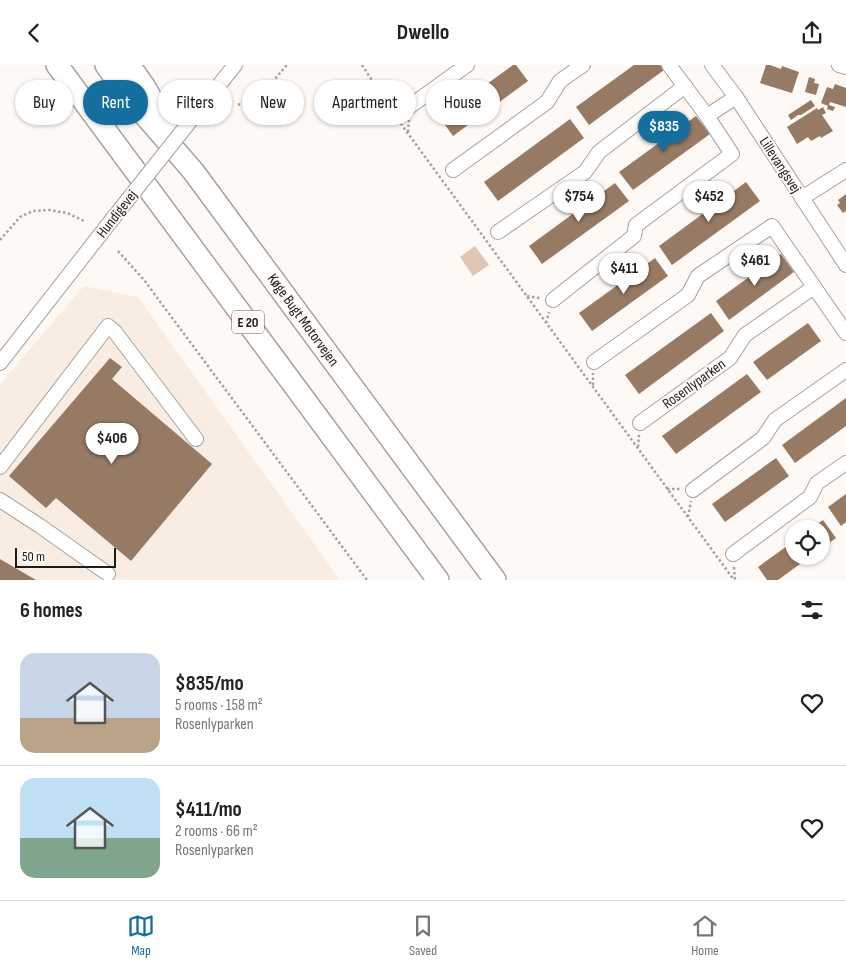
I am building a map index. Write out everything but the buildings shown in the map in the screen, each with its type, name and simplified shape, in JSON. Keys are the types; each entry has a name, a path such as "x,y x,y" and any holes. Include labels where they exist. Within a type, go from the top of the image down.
{"highway":[{"name":"E 20","path":"57,65 438,580"},
{"name":"Køge Bugt Motorvejen","path":"106,65 129,97 193,171 495,580"},
{"path":"129,65 144,86 193,171"}],"street":[{"name":"Hundigevej","path":"0,363 235,65"},
{"path":"416,103 468,65"},
{"path":"453,170 547,102 560,81 583,65"},
{"path":"553,300 634,236 636,225 732,154 707,116 669,65"},
{"name":"Lillevangsvej","path":"712,65 736,97 846,265"},
{"path":"839,65 846,67"},
{"path":"498,232 585,171 599,152 685,86"},
{"path":"707,116 736,97"},
{"path":"802,199 846,169"},
{"path":"594,361 688,295 698,276 772,226 846,333"},
{"name":"Rosenlyparken","path":"640,423 730,358 745,335 814,287"},
{"path":"0,467 108,326 116,332 196,439"},
{"path":"693,490 763,438 775,420 846,370"},
{"path":"733,554 810,497 817,483 846,463"},
{"path":"0,501 40,526 108,574"}],"path":[{"path":"238,104 246,107 254,103 287,65"},
{"path":"364,66 404,128 734,580"},
{"path":"0,240 20,217 33,211 49,210 67,213 84,221"},
{"path":"118,251 144,280 367,580"}],"shaded area":[{"path":"475,246 489,265 473,276 460,257"},
{"path":"84,286 138,297 340,580 0,580 0,384"}]}
